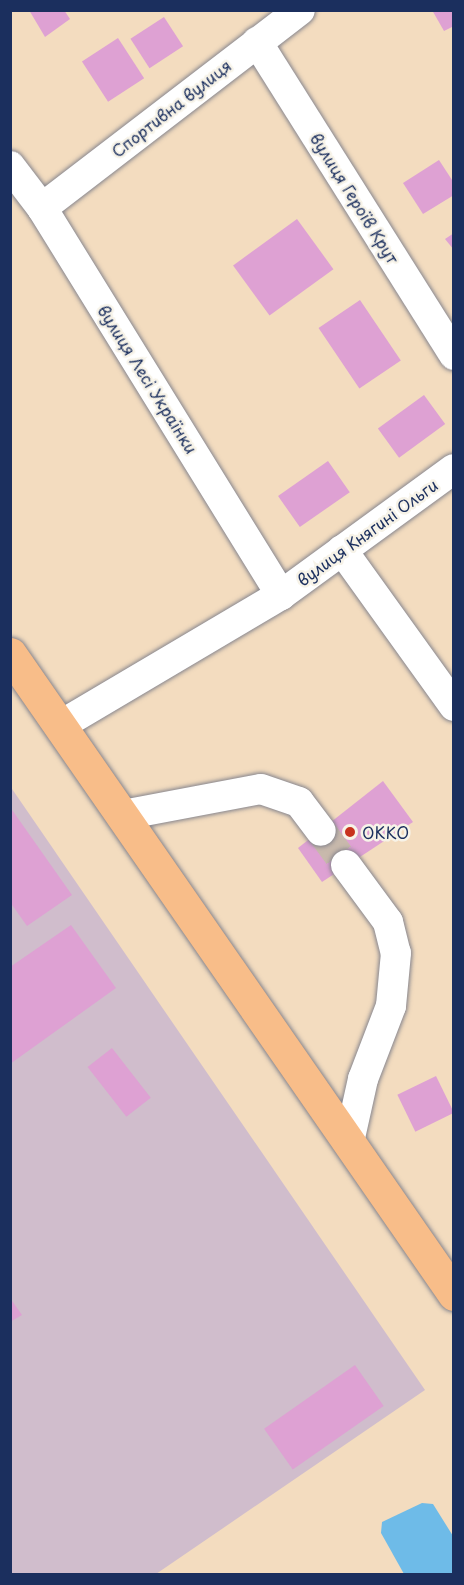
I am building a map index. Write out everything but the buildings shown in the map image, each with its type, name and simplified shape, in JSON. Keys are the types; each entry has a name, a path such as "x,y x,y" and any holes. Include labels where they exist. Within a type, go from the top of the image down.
{"main road":[{"path":"10,654 62,725 453,1294"}],"street":[{"name":"Спортивна вулиця","path":"42,208 300,10"},
{"name":"вулиця Героїв Крут","path":"257,42 453,355"},
{"name":"вулиця Лесі Українки","path":"10,166 42,208 281,595"},
{"name":"вулиця Княгині Ольги","path":"62,725 281,595 453,469"},
{"path":"342,550 453,706"},
{"path":"123,814 261,789 299,802 321,831"},
{"path":"346,865 388,922 396,953 391,1006 363,1079 349,1142"}],"shaded area":[{"path":"10,786 425,1390 156,1574 11,1574"}],"water":[{"path":"422,1503 433,1504 453,1536 453,1574 404,1574 381,1533 382,1522"}],"tunnel":[{"path":"321,831 346,865"}],"place":[{"name":"OKKO","path":"350,832"}]}
